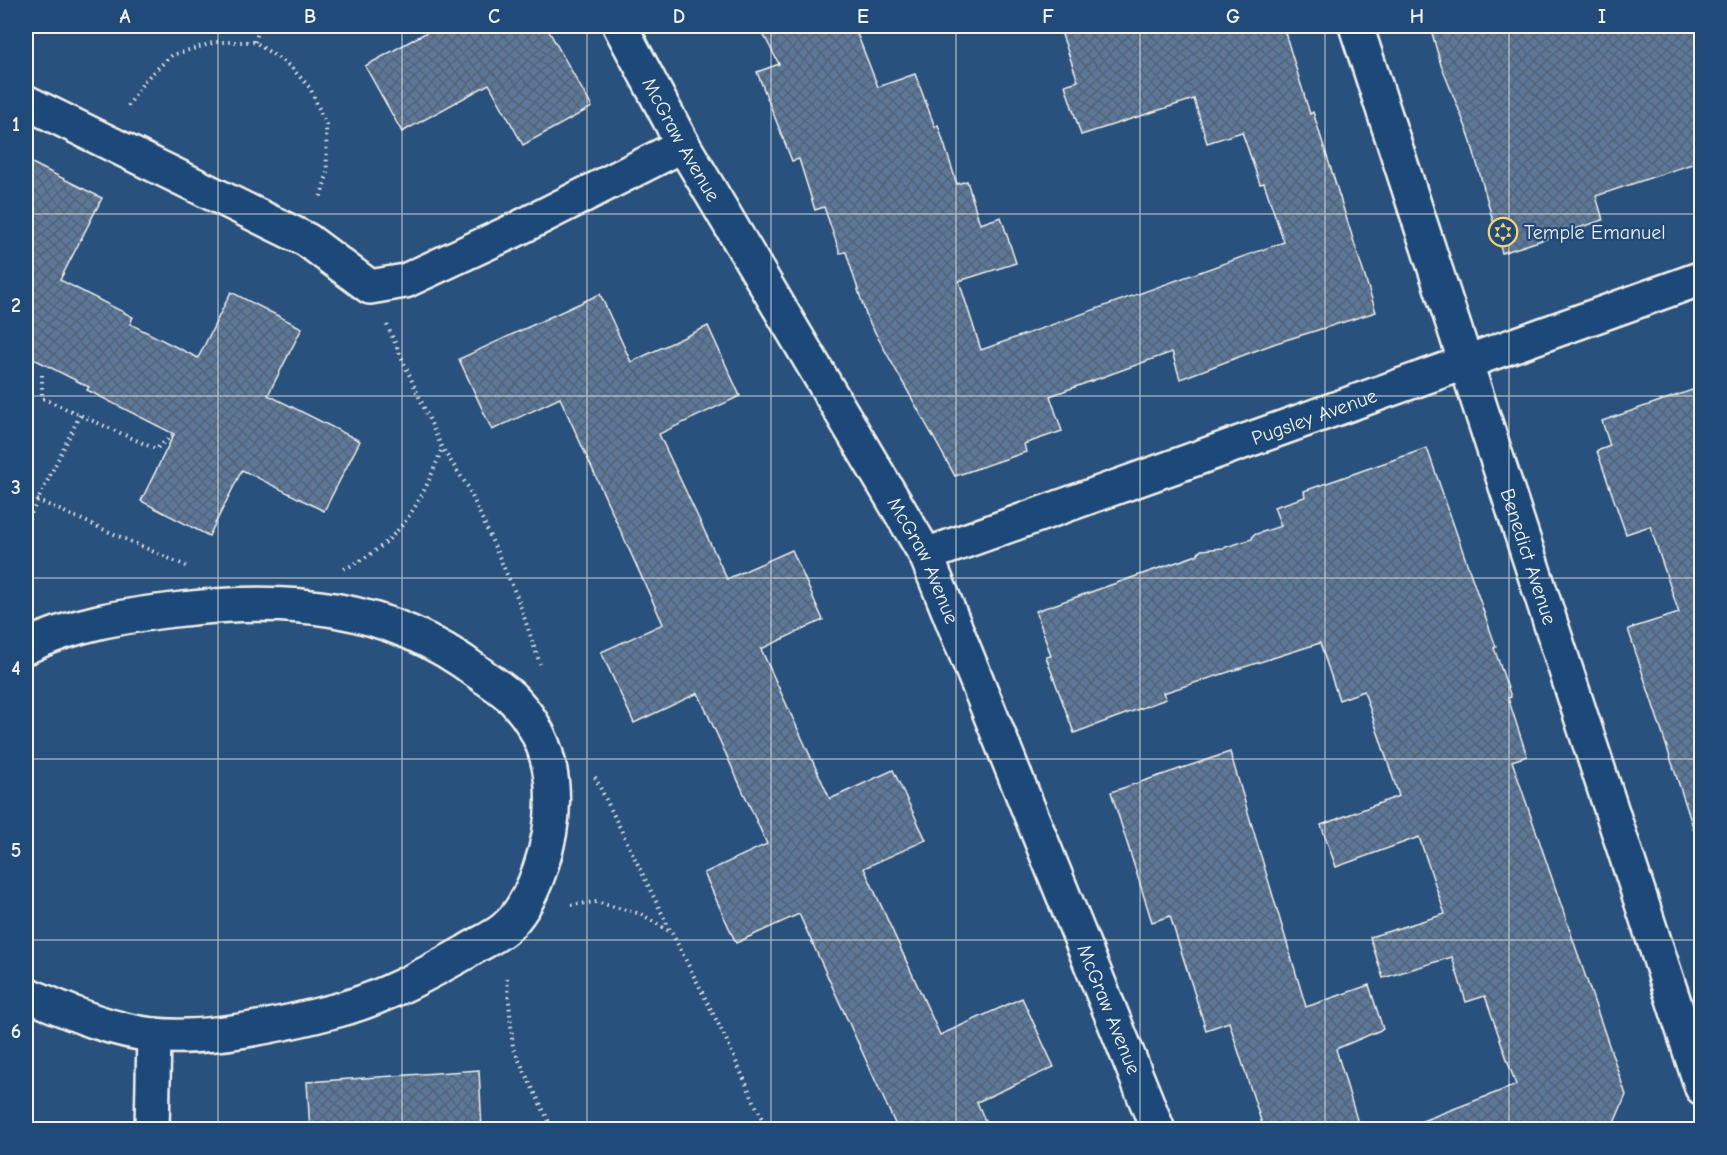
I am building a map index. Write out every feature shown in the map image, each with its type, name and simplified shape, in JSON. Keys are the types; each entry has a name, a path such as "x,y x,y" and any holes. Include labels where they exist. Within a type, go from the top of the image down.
{"street":[{"name":"McGraw Avenue","path":"620,26 683,145 926,555 1158,1130"},
{"name":"Benedict Avenue","path":"1356,26 1701,1088"},
{"path":"26,102 307,240 370,287 405,281 523,226 683,145"},
{"name":"Pugsley Avenue","path":"926,555 1701,278"},
{"path":"26,647 77,626 148,613 269,602 324,607 374,617 450,651 514,700 540,734 552,776 554,812 547,848 535,885 517,916 504,929 426,975 364,1003 294,1022 197,1035 154,1035 88,1020 26,994"},
{"path":"152,1130 154,1035"}],"path":[{"path":"255,42 260,26"},
{"path":"105,141 145,80 172,55 216,42 255,42 291,67 309,88 326,125 327,174 307,240"},
{"path":"400,354 442,448 468,487 518,599 543,671 540,734"},
{"path":"42,375 42,398 156,449 174,434"},
{"path":"26,524 81,415"},
{"path":"339,571 369,557 407,520 430,482 442,448"},
{"path":"26,495 195,570"},
{"path":"594,776 725,1036 767,1130"},
{"path":"553,1130 513,1048 507,1003 506,958 517,916 561,906 596,902 641,914 672,933"},
{"path":"858,1130 870,1130"}],"building":[{"path":"438,26 546,26 592,107 523,145 489,84 402,132 365,66"},
{"path":"759,26 854,26 878,87 915,74 935,127 938,125 957,184 967,181 980,224 1001,217 1016,263 959,281 981,350 1284,242 1264,183 1260,184 1242,132 1207,143 1194,99 1081,135 1065,85 1078,81 1059,26 1283,26 1310,114 1313,112 1376,312 1276,343 1180,379 1172,352 1050,396 1062,431 1024,444 1026,452 955,476 867,318 846,252 840,253 824,207 815,210 799,159 792,161 757,72 779,64"},
{"path":"1430,26 1701,26 1701,161 1596,196 1603,220 1502,253 1469,135 1441,65"},
{"path":"26,160 102,198 60,280 133,317 130,324 198,358 231,292 302,328 268,395 360,441 324,511 242,470 209,536 141,501 174,434 87,390 89,387 26,355"},
{"path":"600,294 631,362 708,326 740,396 659,434 727,579 792,550 823,620 761,649 830,799 893,770 926,840 864,868 940,1035 1022,998 1054,1067 977,1102 989,1130 898,1130 799,914 736,943 704,873 767,844 698,693 634,723 601,652 663,624 560,398 492,430 459,359"},
{"path":"1701,387 1701,829 1694,830 1628,629 1679,613 1650,526 1626,534 1597,451 1610,446 1602,421"},
{"path":"1427,448 1511,697 1508,698 1527,756 1512,761 1626,1095 1611,1130 1409,1130 1409,1126 1516,1085 1485,996 1466,1002 1452,957 1383,978 1370,937 1445,914 1419,837 1336,867 1321,825 1399,796 1364,691 1339,700 1320,643 1163,693 1166,699 1074,733 1046,657 1051,656 1036,611 1197,555 1201,550 1223,548 1252,539 1253,535 1281,526 1274,507 1305,497 1304,491"},
{"path":"1230,752 1306,1007 1369,985 1383,1029 1336,1049 1360,1130 1264,1130 1229,1022 1206,1030 1170,916 1152,922 1111,792"},
{"path":"479,1070 482,1130 310,1130 307,1082"}],"place":[{"name":"Temple Emanuel","path":"1503,232"}]}
